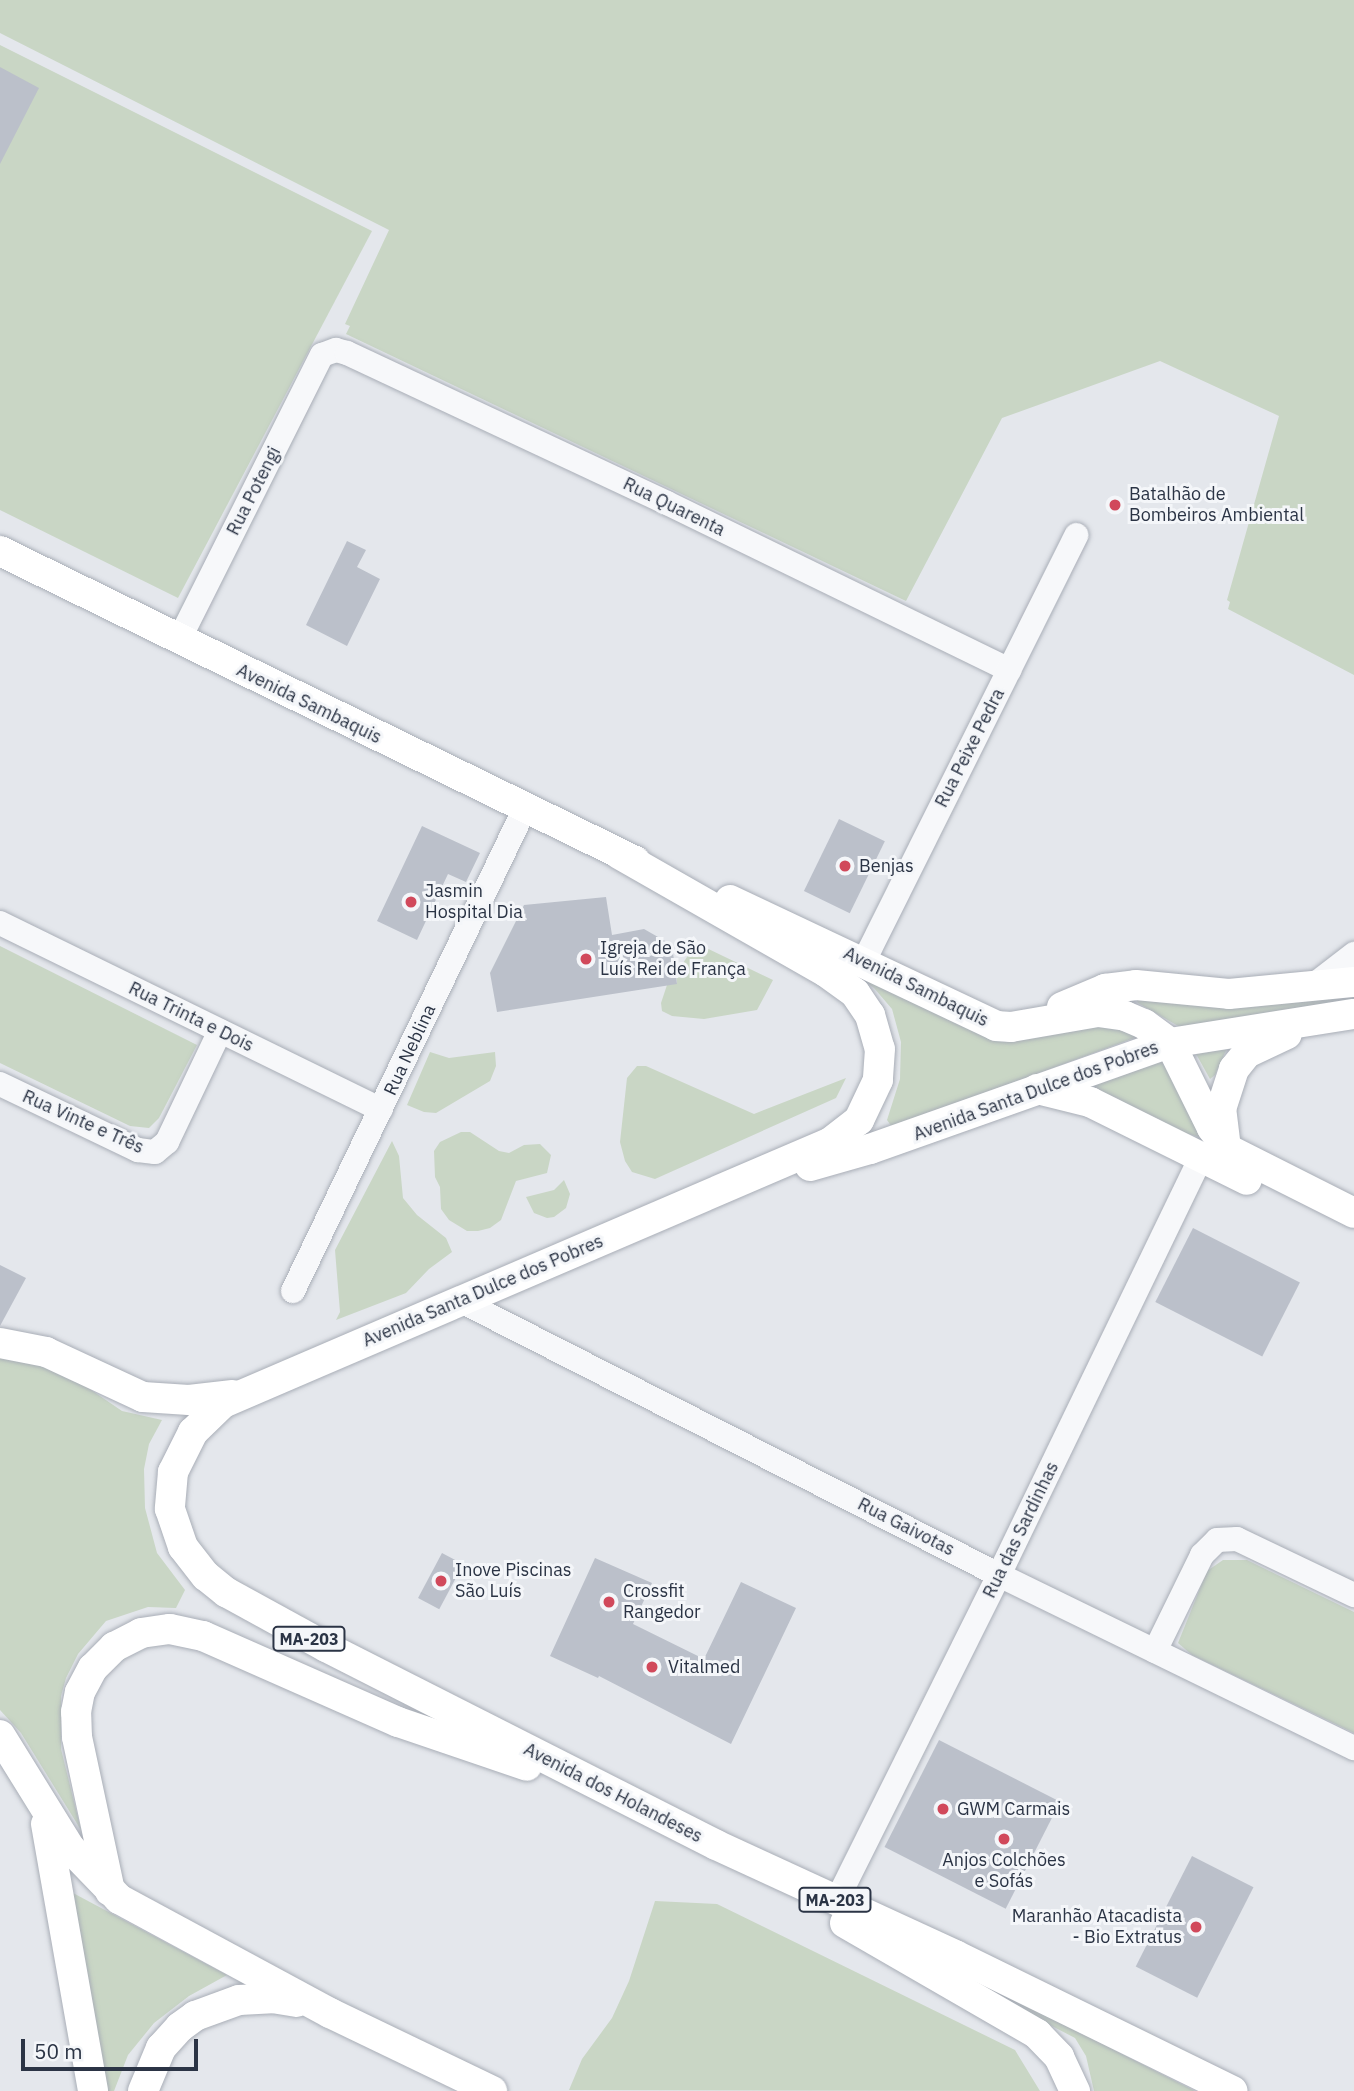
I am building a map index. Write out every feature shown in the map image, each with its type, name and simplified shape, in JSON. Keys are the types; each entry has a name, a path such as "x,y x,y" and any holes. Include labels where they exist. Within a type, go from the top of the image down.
{"main road":[{"name":"Avenida Sambaquis","path":"0,551 619,854 814,965 855,993 870,1015 880,1049 878,1080 859,1120"},
{"name":"Avenida Sambaquis","path":"619,854 768,915 989,1023 1002,1027 1018,1026 1088,1013 1108,1013 1144,1024 1170,1043 1215,1134 1227,1149 1354,1213"},
{"path":"1018,1026 1115,987 1147,985 1229,994 1354,982"},
{"name":"Avenida Santa Dulce dos Pobres","path":"722,1190 870,1149 1170,1043 1341,1016"},
{"path":"1239,1156 1225,1141 1220,1116 1224,1092 1237,1063 1255,1048 1341,1016"},
{"path":"1037,1089 1090,1102 1354,1233"},
{"name":"Avenida Santa Dulce dos Pobres","path":"243,1393 831,1142 859,1120"},
{"path":"0,1343 46,1352 121,1388 150,1398 207,1399 243,1393"},
{"name":"Avenida dos Holandeses","path":"243,1393 215,1409 199,1424 183,1447 173,1472 170,1500 172,1520 183,1547 196,1567 215,1584 254,1610 716,1845 1231,2091"},
{"path":"110,1891 77,1737 77,1702 87,1678 103,1656 127,1638 158,1629 186,1631 216,1640 398,1722 617,1795"},
{"path":"0,1735 70,1848 110,1891 144,1915 330,2013 492,2091"},
{"path":"33,1787 50,1838 93,2091"},
{"path":"716,1845 952,1987 1028,2028 1059,2057 1075,2091"},
{"path":"144,2091 156,2056 166,2040 188,2020 211,2008 239,2000 261,1998 295,2002 330,2013"}],"street":[{"name":"Rua Potengi","path":"178,640 322,355 336,350"},
{"name":"Rua Quarenta","path":"336,350 667,503 1009,670"},
{"name":"Rua Peixe Pedra","path":"864,961 1076,534"},
{"name":"Rua Neblina","path":"293,1291 525,808"},
{"name":"Rua Trinta e Dois","path":"0,923 382,1110"},
{"path":"1310,988 1354,954"},
{"name":"Rua Vinte e Três","path":"0,1084 138,1150 155,1152 167,1142 220,1031"},
{"name":"Rua das Sardinhas","path":"836,1900 999,1575 1201,1157"},
{"name":"Rua Gaivotas","path":"461,1301 999,1575 1354,1748"},
{"path":"1155,1650 1202,1555 1217,1540 1237,1539 1354,1595"}],"green space":[{"path":"0,0 1354,0 1354,675 1228,609 1230,602 1227,600 1279,416 1160,361 1002,418 906,601 346,334 350,326 345,324 389,230 0,33"},
{"path":"0,45 372,231 178,598 0,510"},
{"path":"696,943 773,980 757,1010 704,1019 672,1016 662,1011 661,1003 667,985 677,983 676,974"},
{"path":"0,946 197,1045 159,1118 149,1128 130,1126 0,1063"},
{"path":"857,975 989,1037 1107,1024 1137,1037 892,1127 887,1120 900,1079 901,1042 892,1009 874,988"},
{"path":"1354,994 1354,1000 1180,1027 1138,1003 1136,999"},
{"path":"1227,1048 1215,1075 1210,1079 1195,1052"},
{"path":"430,1052 449,1058 495,1052 496,1066 490,1081 436,1113 424,1112 407,1105"},
{"path":"1167,1059 1199,1137 1174,1130 1091,1087"},
{"path":"637,1066 646,1066 754,1114 846,1078 836,1098 655,1179 632,1172 625,1161 620,1142 627,1078"},
{"path":"461,1132 470,1132 499,1151 509,1153 524,1145 540,1144 551,1155 547,1173 516,1181 501,1220 490,1228 478,1231 467,1231 449,1220 441,1209 440,1187 435,1177 434,1151 440,1142"},
{"path":"392,1141 399,1156 403,1198 417,1215 446,1238 452,1252 429,1269 406,1293 336,1320 340,1312 335,1250"},
{"path":"564,1180 570,1194 566,1208 554,1217 547,1218 534,1213 526,1197 554,1190"},
{"path":"0,1352 27,1357 78,1381 122,1411 162,1420 149,1444 144,1469 145,1508 157,1553 185,1590 176,1608 148,1607 106,1621 78,1654 66,1678 61,1696 61,1749 81,1830 21,1733 0,1710"},
{"path":"1223,1560 1247,1560 1354,1612 1354,1733 1192,1655 1178,1643 1207,1571"},
{"path":"73,1893 227,1975 189,1996 154,2023 128,2055 114,2091 107,2091"},
{"path":"655,1901 717,1904 1015,2050 1040,2091 569,2090 582,2059 612,2018 629,1981"},
{"path":"982,1983 1195,2091 1094,2091 1086,2056 1075,2038 979,1988"}],"building":[{"path":"0,67 39,88 0,164"},
{"path":"347,541 366,550 357,567 380,579 347,646 306,625"},
{"name":"Benjas","path":"839,819 885,841 850,913 804,891"},
{"name":"Jasmin Hospital Dia","path":"422,826 480,853 466,882 448,874 417,940 377,921"},
{"name":"Igreja de São Luís Rei de França","path":"606,897 612,935 644,929 672,945 677,984 497,1012 490,973 524,905"},
{"path":"1193,1228 1300,1282 1262,1356 1155,1302"},
{"path":"0,1265 26,1278 0,1326"},
{"name":"Inove Piscinas São Luís","path":"442,1553 463,1564 439,1609 418,1598"},
{"path":"595,1558 652,1583 633,1624 704,1659 741,1582 796,1608 731,1744 599,1676 598,1678 550,1656"},
{"path":"939,1740 1060,1802 1006,1909 885,1847"},
{"name":"Maranhão Atacadista - Bio Extratus","path":"1192,1856 1253,1887 1197,1998 1136,1966"}],"place":[{"name":"Batalhão de Bombeiros Ambiental","path":"1115,505"},
{"name":"Benjas","path":"845,866"},
{"name":"Jasmin Hospital Dia","path":"411,902"},
{"name":"Igreja de São Luís Rei de França","path":"586,959"},
{"name":"Inove Piscinas São Luís","path":"441,1581"},
{"name":"Crossfit Rangedor","path":"609,1602"},
{"name":"Vitalmed","path":"652,1667"},
{"name":"GWM Carmais","path":"943,1809"},
{"name":"Anjos Colchões e Sofás","path":"1004,1839"},
{"name":"Maranhão Atacadista - Bio Extratus","path":"1196,1927"}]}
